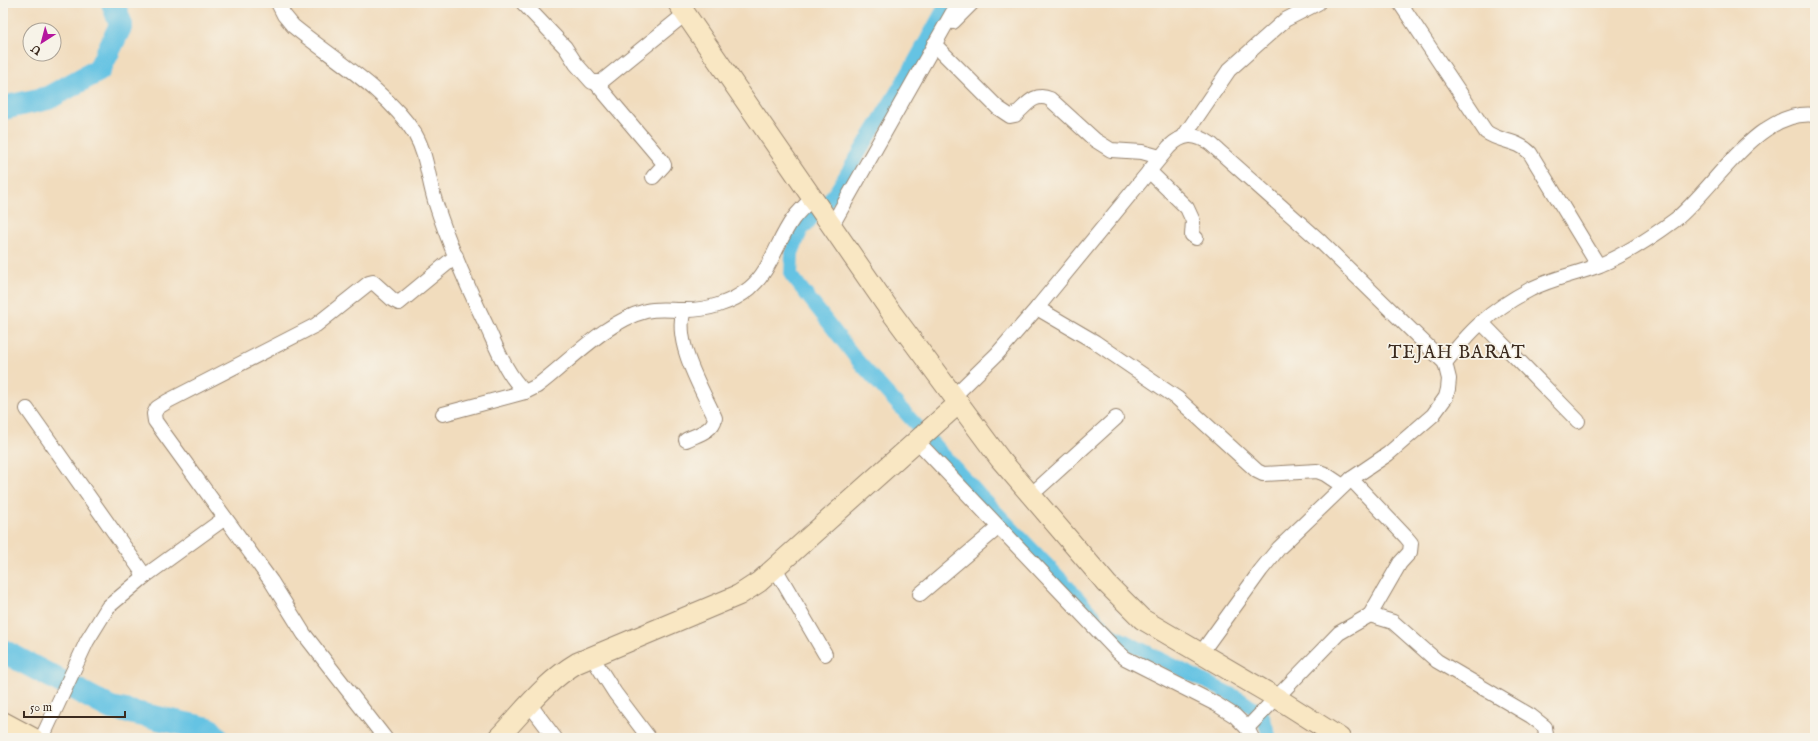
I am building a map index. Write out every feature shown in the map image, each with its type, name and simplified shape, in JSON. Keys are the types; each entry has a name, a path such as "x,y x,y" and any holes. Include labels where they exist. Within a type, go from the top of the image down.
{"main road":[{"path":"681,8 890,312 1000,458 1107,584 1142,618 1201,653 1273,702 1340,738"},
{"path":"498,738 530,705 540,691 559,674 592,657 739,595 759,582 924,434 956,400"},
{"path":"3,722 33,738"}],"street":[{"path":"278,3 284,15 293,26 371,87 396,112 414,134 426,160 434,197 469,289 509,374 525,392"},
{"path":"522,3 565,47 585,76 592,82 602,80 681,8"},
{"path":"443,414 525,392 537,386 606,332 628,318 646,311 671,309 684,310 716,306 727,302 750,288 762,276 793,219 821,213 937,40 958,3"},
{"path":"937,40 972,3"},
{"path":"1184,136 1228,70 1285,20 1318,3"},
{"path":"1400,3 1486,132 1493,137 1524,147 1530,153 1598,265"},
{"path":"937,40 998,108 1006,114 1015,115 1037,96 1043,96 1050,99 1095,140 1111,150 1142,152 1160,157"},
{"path":"602,80 662,160 664,165 653,177"},
{"path":"1445,363 1481,322 1532,289 1561,277 1598,265 1618,256 1675,219 1714,182 1754,137 1782,120 1796,115 1815,115"},
{"path":"956,400 1038,308 1175,140 1184,136 1193,135 1202,138 1211,144 1320,241 1445,363 1448,375 1448,389 1446,397 1433,415 1388,454 1347,483 1272,556 1201,653"},
{"path":"1149,171 1187,208 1192,221 1192,235 1196,238"},
{"path":"385,738 304,634 271,581 153,417 154,411 168,401 316,325 369,283 373,282 392,300 399,303 456,256"},
{"path":"924,434 999,527 1117,651 1125,658 1216,704 1235,716 1250,729 1273,702 1339,632 1370,615 1400,563 1410,552 1411,543 1347,483 1317,471 1263,474 1257,471 1177,398 1099,344 1038,308"},
{"path":"684,310 680,320 685,351 715,418 713,424 708,430 686,440"},
{"path":"1481,322 1578,421"},
{"path":"28,409 145,576"},
{"path":"1031,495 1116,418"},
{"path":"42,738 64,687 87,641 108,607 145,576 225,518"},
{"path":"920,594 999,527"},
{"path":"775,568 825,654"},
{"path":"1370,615 1393,622 1437,660 1531,716 1545,726 1546,734 1544,738"},
{"path":"592,657 615,694 649,738"},
{"path":"530,705 555,738"}],"waterway":[{"path":"3,108 48,98 99,70 121,25 113,3"},
{"path":"947,3 907,75 836,191 801,231 792,253 791,275 858,361 978,493 1061,579 1109,633 1240,699 1262,714 1270,738"},
{"path":"3,651 111,708 209,729 217,738"}],"district":[{"name":"TEJAH BARAT","path":"1457,353"}]}
